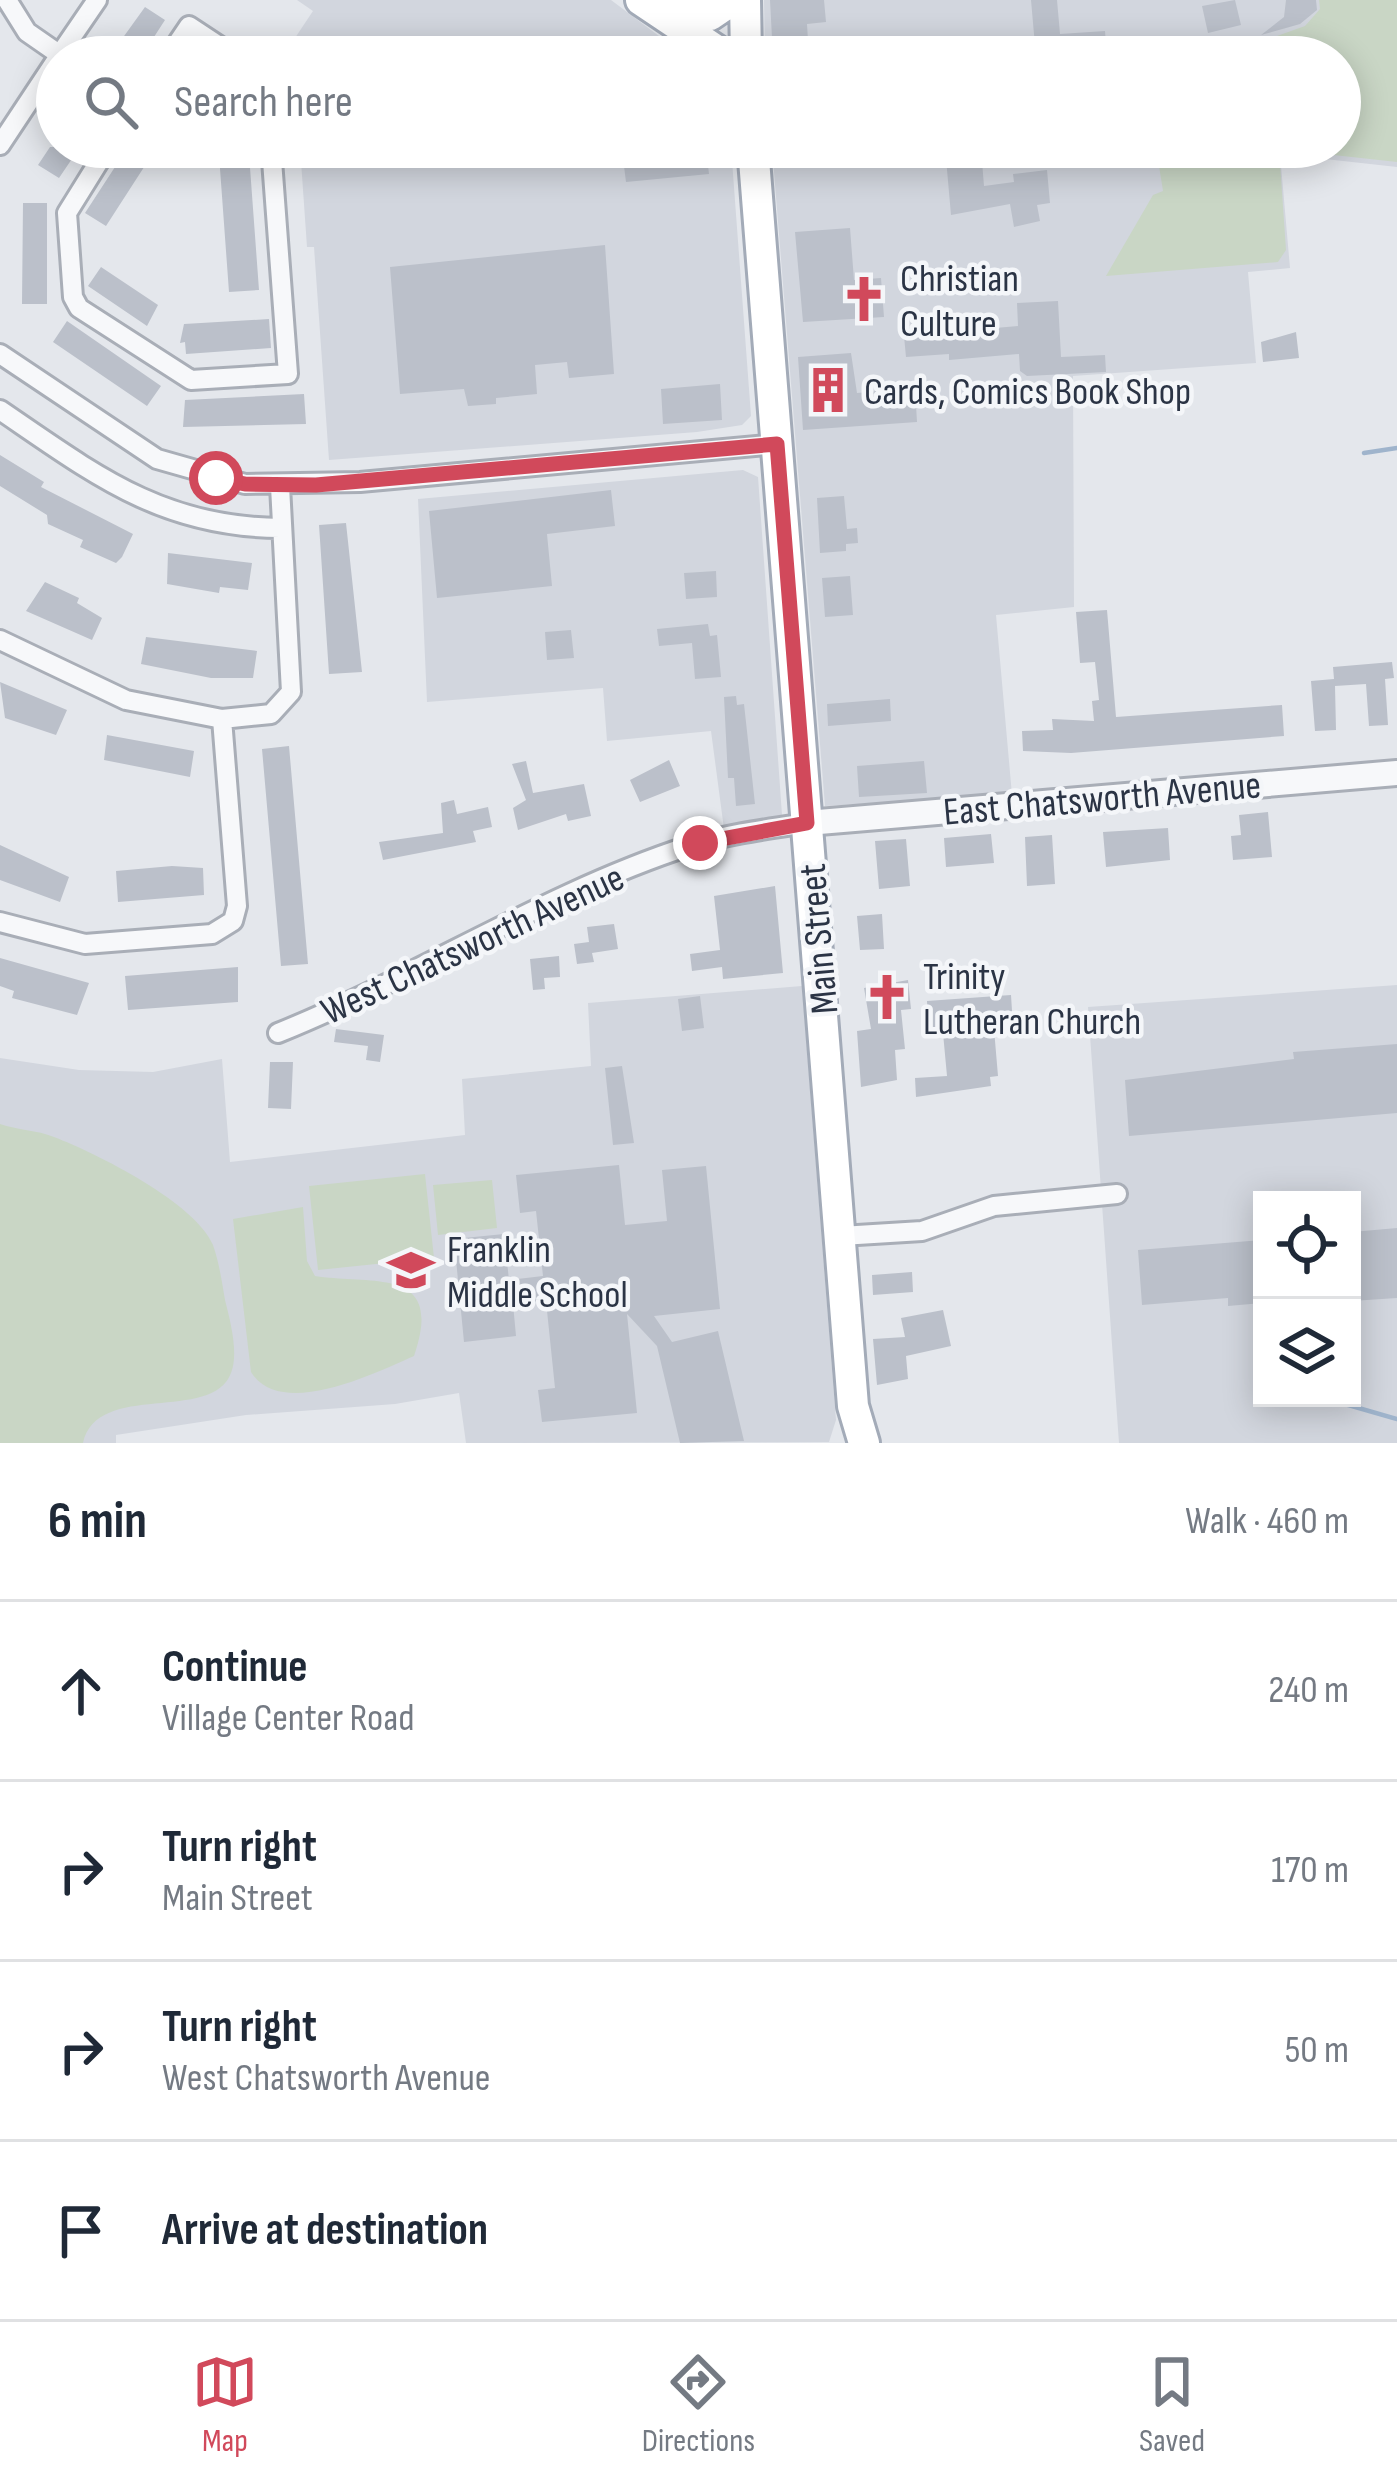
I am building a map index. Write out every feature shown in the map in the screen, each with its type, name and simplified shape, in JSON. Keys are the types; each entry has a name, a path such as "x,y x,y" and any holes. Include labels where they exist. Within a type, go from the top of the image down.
{"main road":[{"path":"651,7 710,15 731,0"},
{"path":"745,0 746,36"},
{"path":"651,7 694,36"},
{"name":"Main Street","path":"755,168 853,1406 864,1443"}],"street":[{"path":"8,0 16,21 36,37"},
{"path":"74,36 97,0"},
{"path":"182,36 189,26 204,36"},
{"path":"0,145 36,92"},
{"path":"95,168 67,213 73,297 79,308 191,380 288,374 273,168"},
{"path":"0,355 157,459 231,482 280,486 777,444"},
{"path":"0,410 139,500 213,524 280,528"},
{"path":"0,640 126,700 222,719 271,714 291,692 280,486"},
{"path":"0,922 85,944 226,929 237,906 222,719"},
{"name":"East Chatsworth Avenue","path":"807,823 1397,773"},
{"name":"West Chatsworth Avenue","path":"278,1033 364,998 639,864 721,837 807,823"},
{"path":"841,1236 922,1231 1011,1203 1117,1194"}],"shaded area":[{"path":"297,0 611,0 659,36 296,36 313,11"},
{"path":"764,0 1397,0 1397,167 1361,163 1361,36 765,36"},
{"path":"301,168 733,168 751,416 742,425 697,432 329,460 314,247 307,247"},
{"path":"774,168 1281,168 1290,268 1248,272 1256,363 1073,376 1074,607 996,615 1012,795 825,806"},
{"path":"743,470 758,477 782,815 724,829 711,731 607,741 603,688 427,702 418,499"},
{"path":"1397,985 1397,1443 1119,1443 1088,1007"},
{"name":"Franklin Middle School","path":"802,986 836,1420 829,1442 466,1443 459,1393 395,1404 246,1415 116,1435 116,1443 0,1443 0,1058 79,1070 153,1072 222,1059 230,1162 465,1135 462,1079 591,1066 588,1003"}],"green space":[{"path":"1319,0 1397,0 1397,162 1361,158 1361,36 1277,36 1305,26 1320,9"},
{"path":"1159,168 1280,168 1286,250 1278,262 1106,276 1153,195 1163,191"},
{"path":"0,1124 54,1137 118,1167 166,1197 203,1229 217,1258 234,1346 231,1373 220,1388 202,1397 109,1413 93,1424 83,1443 0,1443"},
{"path":"425,1174 434,1258 318,1270 309,1186"},
{"path":"492,1180 497,1228 438,1235 433,1185"},
{"path":"303,1207 307,1261 315,1276 398,1286 412,1294 420,1307 421,1327 414,1356 353,1381 305,1393 265,1386 251,1372 233,1219"}],"building":[{"path":"770,0 824,0 826,22 807,24 808,36 772,36"},
{"path":"1031,0 1057,0 1060,34 1105,31 1105,36 1034,36"},
{"path":"1235,0 1241,25 1208,33 1202,6"},
{"path":"1286,0 1316,0 1317,10 1300,24 1261,35 1284,17"},
{"path":"145,7 165,20 155,36 124,36"},
{"path":"43,168 66,168 59,178"},
{"path":"114,168 143,168 106,226 85,213"},
{"path":"220,168 250,168 259,290 229,292"},
{"path":"624,168 708,168 709,174 626,182"},
{"path":"947,168 983,168 984,186 1014,182 1013,174 1047,170 1050,203 1037,205 1040,221 1014,227 1010,204 951,215"},
{"path":"23,203 47,203 47,304 22,304"},
{"path":"850,228 854,280 881,278 884,317 803,322 795,232"},
{"path":"605,245 614,374 569,378 567,362 535,365 537,394 496,398 496,404 468,406 464,389 400,394 390,267"},
{"path":"101,267 158,305 147,326 88,286"},
{"path":"983,270 984,289 918,293 917,274"},
{"path":"1058,301 1061,357 1105,355 1106,372 1027,376 1020,371 1019,354 949,360 949,354 906,357 904,336 1018,326 1017,303"},
{"path":"269,319 271,348 186,354 185,342 180,343 184,324"},
{"path":"67,321 161,386 147,406 53,342"},
{"path":"1296,332 1299,358 1263,362 1261,342"},
{"name":"Cards, Comics Book Shop","path":"851,353 857,393 915,388 917,422 803,430 798,357"},
{"path":"720,384 722,420 663,424 661,389"},
{"path":"304,394 306,424 183,427 185,400"},
{"path":"0,455 44,482 41,487 133,534 122,557 116,563 80,547 83,540 48,524 47,515 0,486"},
{"path":"611,490 615,526 547,534 552,586 437,598 429,511"},
{"path":"844,496 847,529 857,528 858,543 846,544 846,551 820,553 817,498"},
{"path":"346,523 362,672 329,674 319,525"},
{"path":"168,553 252,563 248,590 220,587 219,593 167,584"},
{"path":"716,571 717,597 686,599 684,573"},
{"path":"850,576 853,615 825,617 822,578"},
{"path":"45,582 79,598 77,603 102,618 92,640 26,611"},
{"path":"1107,610 1116,717 1282,705 1284,736 1071,753 1023,751 1022,731 1053,730 1052,719 1094,721 1092,701 1099,700 1095,662 1080,663 1076,612"},
{"path":"708,624 710,636 717,635 721,677 695,679 692,643 659,646 657,629"},
{"path":"571,630 574,658 547,660 545,632"},
{"path":"146,637 257,651 253,678 211,678 141,664"},
{"path":"1392,662 1394,678 1385,679 1388,725 1369,726 1366,684 1335,686 1336,730 1315,731 1311,681 1334,679 1333,667"},
{"path":"0,682 67,710 56,735 5,718"},
{"path":"736,696 737,705 744,704 755,804 736,806 734,778 728,778 724,697"},
{"path":"890,699 891,721 828,726 827,704"},
{"path":"107,735 194,751 190,777 104,760"},
{"path":"289,746 308,964 281,966 262,749"},
{"path":"669,760 680,786 640,802 630,780"},
{"path":"526,761 533,793 584,784 591,816 568,821 566,814 518,830 513,808 526,800 512,764"},
{"path":"924,761 927,793 859,797 857,766"},
{"path":"454,800 457,814 488,807 492,827 473,831 476,842 383,860 379,842 443,833 441,803"},
{"path":"1268,812 1272,857 1233,860 1231,836 1241,835 1239,815"},
{"path":"1168,828 1170,860 1106,867 1103,832"},
{"path":"991,834 994,863 946,867 944,838"},
{"path":"1052,835 1055,884 1027,886 1025,837"},
{"path":"906,839 910,886 879,889 875,841"},
{"path":"0,845 69,877 60,902 0,880"},
{"path":"203,868 204,895 118,902 116,871"},
{"path":"775,886 783,973 723,979 722,967 692,971 690,954 720,950 714,896"},
{"path":"882,914 884,949 860,950 857,916"},
{"path":"614,924 618,949 592,953 594,962 577,964 574,944 589,942 587,927"},
{"path":"559,956 560,977 544,978 545,989 533,990 530,959"},
{"path":"0,958 89,983 77,1015 12,998 14,991 0,986"},
{"path":"238,967 238,1002 128,1010 125,976"},
{"path":"908,980 911,1009 901,1010 905,1049 895,1050 897,1080 861,1087 857,1031 871,1029 864,988"},
{"path":"1011,995 1013,1027 994,1029 998,1076 990,1077 991,1086 916,1097 915,1078 947,1076 943,1033 929,1034 927,1001"},
{"path":"700,996 704,1028 682,1031 678,999"},
{"path":"336,1029 384,1035 380,1062 366,1060 368,1046 334,1042"},
{"path":"1397,1044 1397,1113 1129,1136 1125,1080 1294,1059 1293,1052"},
{"path":"270,1062 293,1062 291,1109 268,1108"},
{"path":"622,1066 634,1143 613,1145 605,1068"},
{"path":"619,1165 625,1225 667,1221 662,1170 706,1166 720,1309 654,1316 672,1342 718,1331 744,1441 680,1443 657,1346 627,1314 637,1413 542,1422 538,1390 555,1388 546,1301 513,1304 516,1336 464,1342 454,1239 504,1234 509,1280 543,1276 536,1211 520,1213 516,1175"},
{"path":"1397,1228 1397,1298 1361,1300 1361,1231"},
{"path":"1253,1241 1253,1304 1228,1306 1228,1298 1142,1305 1138,1250"},
{"path":"912,1272 913,1292 873,1295 872,1275"},
{"path":"943,1310 951,1346 906,1356 908,1379 877,1385 873,1339 905,1337 901,1318"}],"waterway":[{"path":"1364,453 1397,448"},
{"path":"1355,1407 1397,1419"}],"place":[{"name":"Christian Culture","path":"864,299"},
{"name":"Cards, Comics Book Shop","path":"828,390"},
{"name":"Trinity Lutheran Church","path":"887,997"},
{"name":"Franklin Middle School","path":"411,1270"}],"route":[{"path":"216,478 245,484 316,485 777,444 807,823 700,843"}]}
